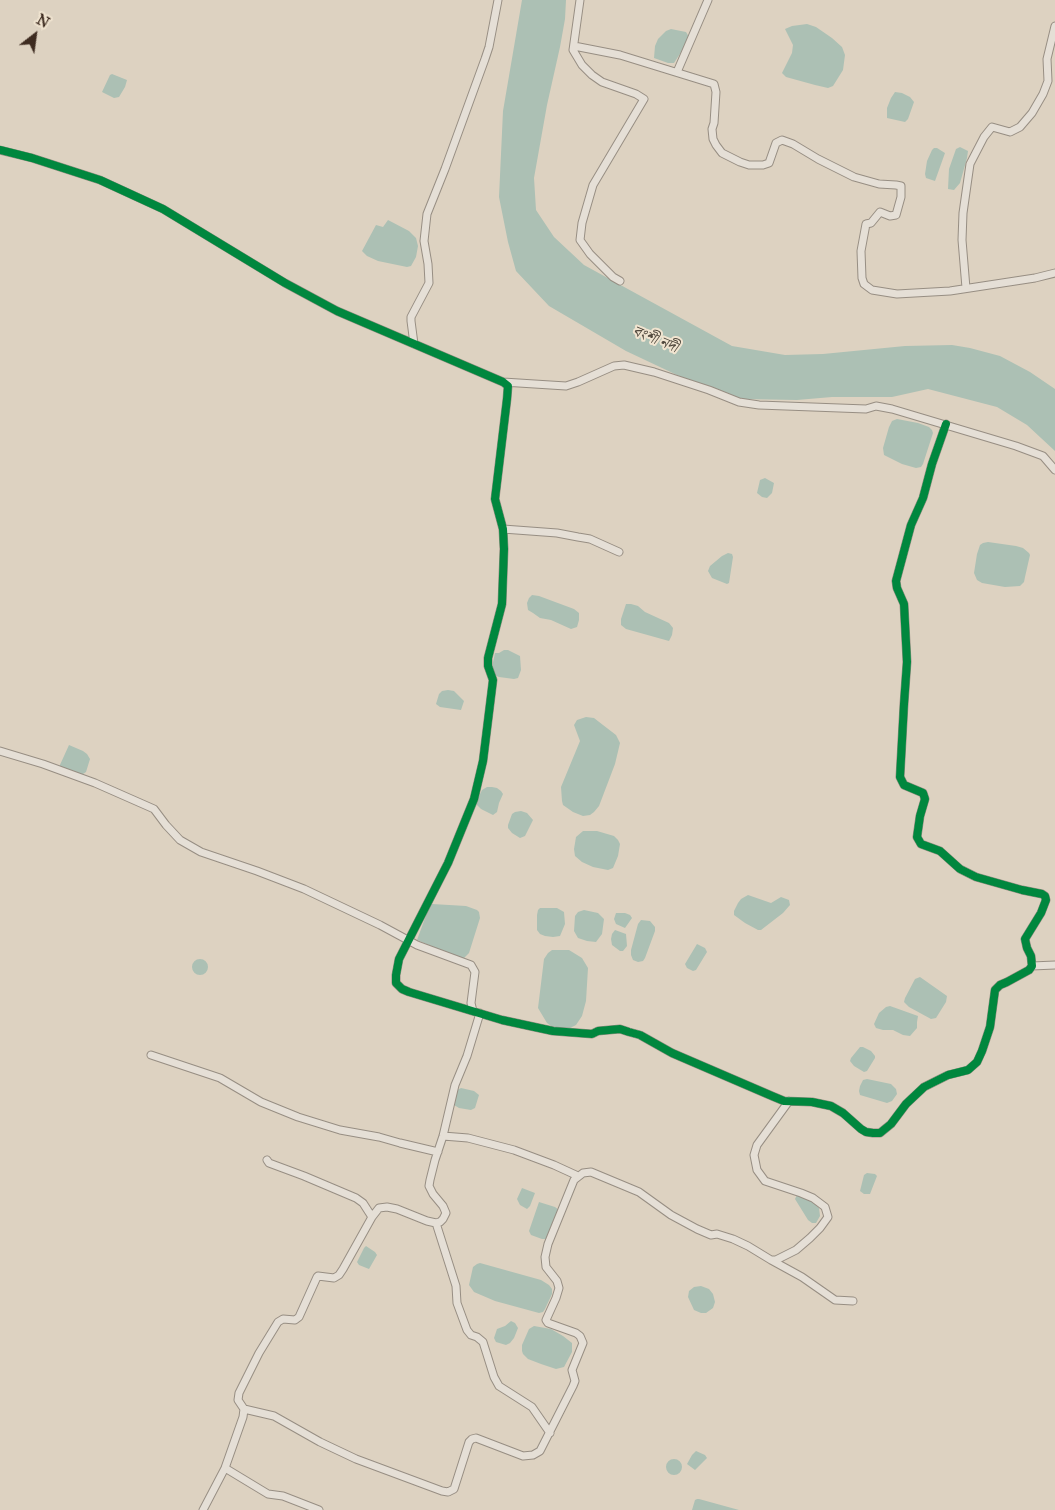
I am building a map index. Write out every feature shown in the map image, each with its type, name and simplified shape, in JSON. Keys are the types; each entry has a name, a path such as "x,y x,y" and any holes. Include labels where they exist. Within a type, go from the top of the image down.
{"street":[{"path":"414,344 411,317 429,283 424,241 427,214 489,47 498,0"},
{"path":"580,0 573,50 582,65 602,82 644,98 593,185 582,223 580,240 590,254 613,277 620,281"},
{"path":"677,72 708,0"},
{"path":"966,288 962,240 963,213 970,164 984,137 992,127 1010,132 1020,127 1032,113 1048,82 1047,59 1055,26"},
{"path":"574,46 620,55 714,84 716,92 712,129 713,139 722,153 730,157 749,165 763,165 769,163 776,143 782,140 793,144 854,178 879,184 901,186 901,197 896,215 890,216 880,212 871,223 866,224 861,251 862,278 864,284 872,290 897,294 950,291 1035,278 1055,273"},
{"path":"0,150 32,158 100,180 163,209 307,295 353,318 503,382 508,386 495,499 503,529 502,604 488,658 488,666 493,680 483,762 474,799 448,863 399,959 396,984 409,992 502,1020 553,1032 592,1034 598,1031 620,1029 640,1035 672,1053 784,1101 812,1102 831,1106 843,1113 866,1132 880,1133 891,1124 919,1090 948,1075 968,1070 977,1062 990,1027 995,990 1000,985 1029,970 1032,966 1031,956 1026,948 1024,939 1046,900 1045,896 976,877 960,869 940,851 921,844 917,838 925,799 923,793 904,785 900,777 908,662 904,604 896,581 911,525 923,498 946,424"},
{"path":"503,382 566,386 614,366 624,366 654,372 739,402 759,405 866,409 876,406 946,424 1016,446 1042,456 1055,470"},
{"path":"503,529 557,533 590,539 619,552"},
{"path":"0,751 95,783 154,809 180,840 200,852 258,871 304,889 409,940 462,961 473,968 471,1004 477,1012 467,1056 455,1085 430,1186 446,1213 440,1222 436,1223 427,1222 397,1209 379,1208 372,1217 344,1269 337,1277 318,1276 300,1317 295,1320 283,1319 278,1322 259,1353 239,1393 238,1400 244,1409 274,1416 320,1442 442,1492 454,1489 469,1442 472,1439 476,1438 523,1456 533,1456 540,1452 575,1381 572,1370 583,1343 576,1333 548,1323 546,1320 559,1288 557,1281 546,1267 544,1257 572,1184 583,1173 591,1172 639,1192 671,1215 697,1229 711,1235 717,1234 733,1239 748,1246 802,1277 835,1300 853,1301"},
{"path":"1032,966 1055,965"},
{"path":"151,1055 220,1078 260,1102 298,1118 340,1130 379,1137 438,1152"},
{"path":"771,1260 776,1260 796,1250 820,1228 828,1217 825,1207 813,1198 764,1180 757,1170 754,1155 757,1145 789,1101"},
{"path":"443,1136 468,1138 514,1150 578,1176"},
{"path":"267,1160 269,1163 356,1198 363,1203 372,1217"},
{"path":"436,1223 456,1286 457,1303 467,1330 470,1335 477,1337 483,1342 494,1377 499,1386 532,1407 550,1433"},
{"path":"203,1510 225,1468 244,1409"},
{"path":"225,1468 268,1494 283,1496 319,1510"}],"water":[{"name":"বংশী নদী","path":"522,0 566,0 560,47 534,178 536,210 554,237 584,265 732,346 785,355 823,354 905,346 952,345 1000,356 1030,372 1055,389 1055,451 1027,425 997,407 928,389 892,397 832,397 797,400 740,399 696,384 626,351 549,306 516,271 499,197 503,111"},
{"path":"807,24 816,27 832,38 842,47 845,55 843,70 833,86 828,88 786,77 782,73 792,53 793,45 785,29"},
{"path":"671,29 686,32 689,40 674,63 668,63 654,58 655,46 658,39"},
{"path":"112,74 127,80 119,97 114,98 102,92"},
{"path":"895,92 910,97 914,102 908,119 905,122 887,118 887,108"},
{"path":"960,147 968,151 960,183 954,190 948,189 949,169 956,149"},
{"path":"934,148 945,153 935,181 926,178 925,174 927,161"},
{"path":"388,220 409,231 416,238 418,246 416,257 411,266 407,267 378,261 367,256 362,251 376,225 383,227"},
{"path":"897,419 918,423 932,430 933,433 921,467 916,468 902,464 884,455 883,448 889,427 892,421"},
{"path":"765,478 774,483 772,493 767,498 757,493 760,480"},
{"path":"988,542 1016,546 1023,548 1029,553 1024,582 1020,586 1005,587 982,583 977,580 974,573 977,554 980,545"},
{"path":"728,553 732,554 733,557 729,583 727,584 712,578 708,571 710,566"},
{"path":"532,595 574,609 579,613 577,627 571,629 551,620 540,618 528,610 527,603"},
{"path":"626,604 638,606 645,612 669,623 673,628 669,641 626,629 621,625"},
{"path":"504,650 520,656 521,670 518,678 494,675 492,667 495,653"},
{"path":"442,691 454,691 464,701 461,710 440,707 436,704 439,694"},
{"path":"586,717 594,718 616,735 620,743 615,764 599,806 590,815 583,816 563,805 561,787 580,741 574,725 577,720"},
{"path":"69,745 83,751 90,759 86,772 80,776 59,767"},
{"path":"487,787 497,788 503,794 497,812 493,815 481,809 476,802 482,790"},
{"path":"521,811 527,813 533,820 525,836 520,838 512,833 508,825 512,814"},
{"path":"583,831 597,831 614,836 618,840 620,844 618,856 613,868 608,870 593,867 575,856 576,837"},
{"path":"748,895 771,903 781,897 789,900 790,905 783,913 761,930 758,930 734,915 738,903"},
{"path":"432,904 466,906 479,912 480,918 469,953 464,958 417,940"},
{"path":"540,908 557,908 564,912 565,924 560,936 545,936 537,930 537,915"},
{"path":"584,910 598,913 604,919 602,934 596,942 578,938 574,931 575,916 578,912"},
{"path":"616,913 625,913 632,918 625,928 616,924 614,919"},
{"path":"641,920 650,921 655,927 655,931 645,958 643,961 638,962 633,960 631,950 638,924"},
{"path":"615,930 626,934 627,946 623,951 612,945 612,934"},
{"path":"697,944 705,948 707,952 696,970 693,971 687,968 685,964"},
{"path":"552,950 569,950 582,958 588,968 586,1001 582,1016 576,1025 570,1028 554,1028 547,1023 538,1008 544,959"},
{"path":"197,959 203,959 208,964 206,973 197,975 192,970 192,964"},
{"path":"920,977 947,996 946,1002 936,1018 931,1019 909,1007 904,1002 915,979"},
{"path":"890,1006 918,1016 917,1028 910,1036 893,1030 876,1028 874,1024 879,1013"},
{"path":"860,1047 871,1051 875,1056 867,1071 864,1072 850,1061"},
{"path":"867,1079 891,1084 896,1089 897,1094 892,1101 887,1103 860,1095 860,1086 863,1080"},
{"path":"461,1088 474,1091 479,1095 475,1108 471,1110 454,1105 457,1090"},
{"path":"867,1173 877,1176 870,1194 864,1194 860,1191 864,1175"},
{"path":"522,1188 535,1193 527,1209 520,1205 517,1199"},
{"path":"797,1195 808,1198 819,1208 820,1216 816,1223 808,1220 795,1199"},
{"path":"539,1202 559,1210 546,1239 531,1235 529,1231"},
{"path":"366,1246 377,1255 369,1269 359,1265 357,1262"},
{"path":"480,1263 541,1280 549,1285 552,1289 552,1294 543,1312 539,1313 495,1301 474,1292 469,1285 473,1267"},
{"path":"701,1286 709,1289 713,1294 715,1302 713,1308 706,1313 694,1310 688,1297 689,1291 694,1287"},
{"path":"511,1321 518,1328 514,1338 506,1345 496,1342 494,1338 497,1329"},
{"path":"534,1326 551,1329 572,1343 572,1352 564,1367 556,1369 528,1359 523,1354 522,1345 529,1329"},
{"path":"696,1451 707,1458 695,1470 687,1464"},
{"path":"674,1459 680,1461 682,1467 680,1473 674,1475 668,1473 666,1467 668,1461"},
{"path":"697,1499 699,1499 739,1510 692,1510"}],"cycle path":[{"path":"0,150 32,158 100,180 163,209 285,283 337,311 503,382 508,386 495,499 503,529 502,604 488,658 488,666 493,680 483,761 474,799 448,863 399,959 396,983 402,989 409,992 502,1020 553,1031 592,1034 598,1031 620,1029 640,1035 672,1053 784,1101 812,1102 831,1106 843,1113 861,1129 873,1133 880,1133 891,1124 906,1104 924,1087 948,1075 968,1070 977,1062 990,1027 995,990 1000,985 1029,970 1032,966 1031,956 1025,939 1041,913 1046,900 1042,894 976,877 960,869 940,851 921,844 917,837 925,799 923,793 904,785 900,777 907,662 904,604 896,581 911,525 923,498 946,424"}]}
